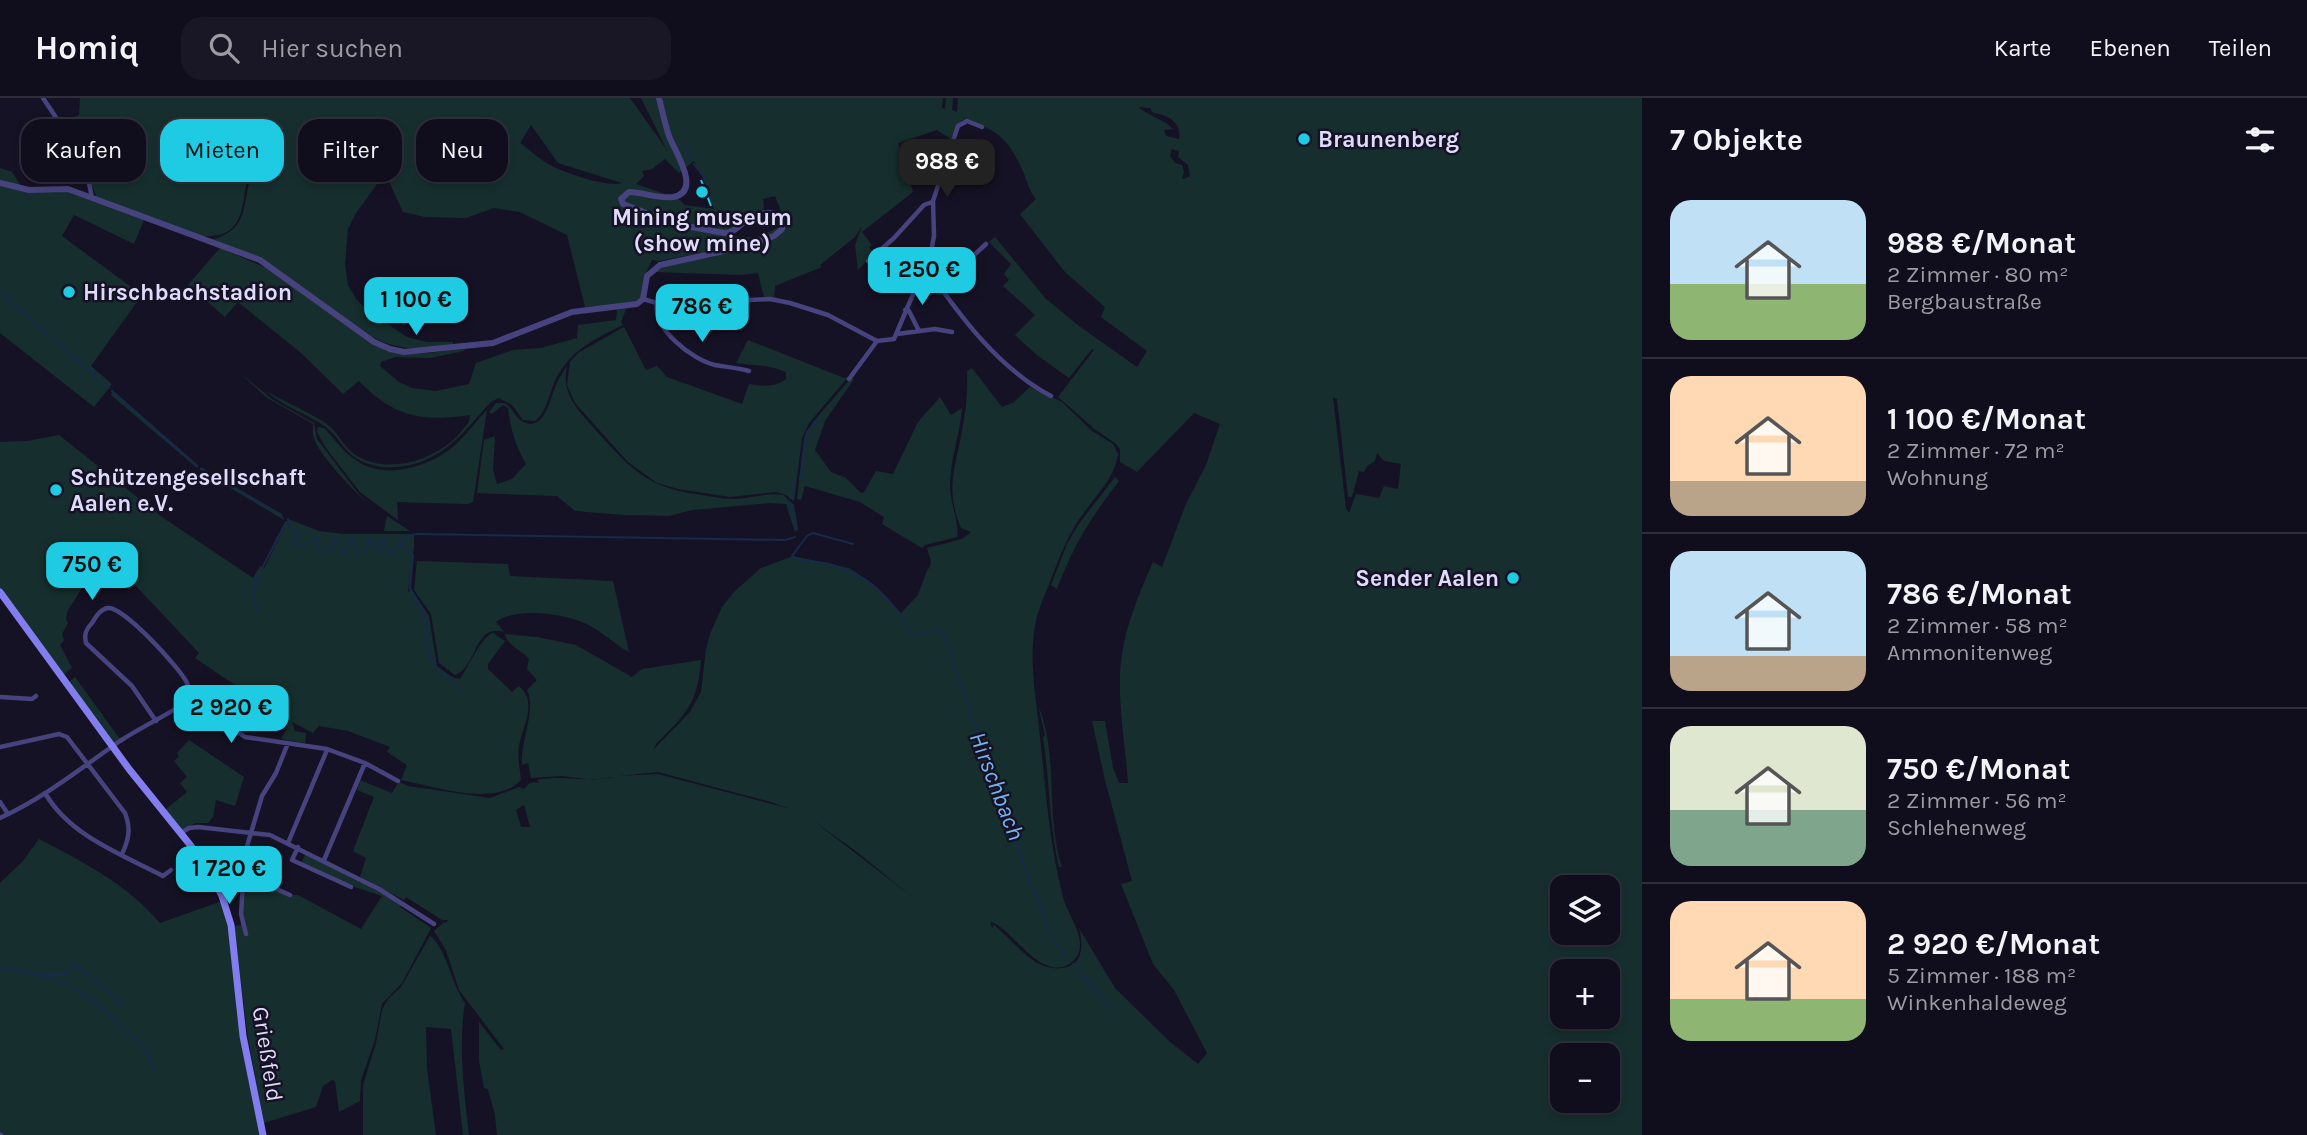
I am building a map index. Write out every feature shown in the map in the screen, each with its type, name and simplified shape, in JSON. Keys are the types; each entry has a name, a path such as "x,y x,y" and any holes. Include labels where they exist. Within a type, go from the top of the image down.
{"main road":[{"name":"Grießfeld","path":"0,592 211,874 222,896 231,925 243,1037 262,1135"}],"street":[{"path":"43,98 59,122 64,145 89,183 92,198"},
{"path":"643,299 647,276 660,265 747,246 774,236 782,229 783,224 779,215 762,214 747,220 731,233 724,233 675,224 623,204 621,200 629,192 674,197 684,191 686,186 686,173 669,135 659,98"},
{"path":"2,184 29,190 60,188 260,260 374,342 397,351 493,343 572,312 629,307 643,299 657,303 765,299 790,303 828,315 877,341 894,339 916,281 926,267 933,236 933,201 958,126 967,121 982,127"},
{"path":"868,261 894,239 924,205 933,201"},
{"path":"934,279 958,270 986,244"},
{"path":"926,267 999,358 1034,387 1051,396"},
{"path":"657,303 657,314 670,337 680,347 715,365 749,370"},
{"path":"905,310 909,311 919,331"},
{"path":"897,334 935,329 952,332"},
{"path":"849,379 877,341"},
{"path":"156,721 132,686 86,642 84,637 87,629 99,612 107,608 113,609 135,624 155,644 180,672 187,683 191,699 245,737 327,749 365,763 398,781"},
{"path":"0,697 32,699 36,696"},
{"path":"0,818 45,793 88,766 113,746 191,699"},
{"path":"0,747 59,734 66,737 119,805 130,825 122,854"},
{"path":"246,934 241,914 245,853 265,788 276,773 288,743"},
{"path":"288,843 327,749"},
{"path":"324,860 365,763"},
{"path":"45,793 67,822 163,876 171,870"},
{"path":"0,803 8,814"},
{"path":"181,833 198,827 270,835 379,889 434,924"},
{"path":"298,847 292,860 351,887"},
{"path":"245,876 290,895"}],"green space":[{"path":"80,98 630,98 667,150 641,98 943,98 942,108 945,109 946,98 953,98 952,110 957,112 958,98 1642,98 1642,1135 497,1135 495,1115 488,1089 484,1088 479,1061 479,1022 501,1050 504,1049 459,990 446,950 434,931 448,920 442,920 406,897 404,900 360,877 366,858 353,851 374,797 357,790 360,780 392,793 399,782 408,786 490,798 519,787 524,789 532,783 540,783 537,780 589,779 562,776 531,778 528,763 522,765 530,706 527,690 537,680 527,669 529,659 509,642 505,634 576,645 632,677 642,669 701,660 697,687 689,707 653,750 690,712 701,692 706,649 722,607 735,591 761,568 793,556 849,568 872,583 901,613 918,595 929,569 931,562 927,548 962,539 971,532 961,528 952,491 966,409 967,371 972,368 1002,407 1014,402 1030,387 1062,402 1092,431 1113,444 1118,454 1112,473 1078,521 1064,547 1040,608 1033,639 1034,679 1050,831 1063,897 1077,929 1080,946 1073,961 1062,967 1050,967 1056,968 1067,967 1073,965 1079,957 1081,947 1080,930 1115,988 1169,1041 1198,1064 1207,1053 1174,990 1153,964 1121,884 1132,881 1092,721 1105,721 1113,768 1119,783 1128,783 1120,695 1121,660 1126,633 1153,562 1162,567 1186,504 1206,465 1220,424 1194,413 1137,472 1120,462 1120,449 1115,443 1058,397 1094,350 1092,349 1069,378 1015,335 1035,315 1003,286 1009,280 1004,274 1011,264 989,242 995,237 1045,298 1079,326 1137,367 1147,351 1101,317 1105,307 1064,271 1020,214 1036,199 1024,173 1002,138 970,121 962,120 952,140 937,130 898,143 913,192 862,232 872,245 869,247 874,253 858,270 855,245 862,226 855,237 820,265 822,267 775,286 774,297 764,297 758,273 741,275 656,272 657,269 682,261 713,257 711,251 652,260 644,277 641,297 632,304 585,307 567,235 520,212 494,208 466,218 425,217 403,212 389,182 402,182 402,119 298,119 298,182 378,182 348,229 345,264 348,285 356,299 367,310 407,337 427,342 453,342 453,346 399,347 379,340 258,260 211,240 223,236 238,223 249,182 284,182 284,119 160,119 160,182 247,182 239,217 227,232 202,236 97,198 90,182 146,182 146,119 69,119 79,115","holes":["1138,107 1150,108 1153,113 1173,120 1178,128 1179,139 1166,136 1164,130 1173,129","531,125 558,163 622,183 598,182 548,164 520,143","1172,149 1179,151 1178,157 1188,165 1190,176 1182,178 1182,165 1175,163 1170,156","665,159 679,173 694,161 714,209 685,205 677,198 636,184 644,176 642,171 652,169","775,196 786,224 755,238 730,235 751,214 764,209 763,199","1333,397 1337,399 1348,497 1352,497 1359,471 1364,472 1367,466 1375,461 1377,453 1384,461 1401,464 1398,489 1384,486 1379,498 1356,494 1349,513 1346,509","658,772 771,802 787,808 658,774 619,776","524,805 530,827 521,827 516,810","811,819 857,852 911,896","990,922 1008,933 1028,953 1050,967 1026,955 994,925 992,928"]},
{"path":"0,168 12,172 21,186 66,190 144,220 134,244 74,215 62,236 142,295 91,366 112,384 94,407 0,333"},
{"path":"220,248 271,270 383,348 413,354 465,349 430,358 395,357 381,362 380,366 399,382 412,388 436,391 469,384 476,363 513,350 541,348 577,338 578,325 616,320 617,310 626,309 621,322 623,325 592,341 567,362 555,381 542,413 535,421 523,420 512,405 499,398 492,401 462,434 441,452 405,466 380,466 356,458 326,427 280,402 266,391 324,422 354,454 378,464 404,463 429,456 454,440 469,422 470,415 437,418 409,414 384,402 359,381 343,394 300,352 238,302 225,317 188,285"},
{"path":"624,327 646,370 657,366 667,377 742,404 749,384 769,386 786,379 786,372 778,369 736,363 748,340 844,378 848,377 809,423 802,438 794,501 776,492 730,497 678,489 657,483 628,462 575,403 567,385 570,362 578,353"},
{"path":"567,366 566,384 575,406 617,453 640,473 666,487 714,497 734,499 783,495 794,505 798,529 795,532 786,504 692,510 669,516 623,515 575,511 557,496 477,493 484,440 495,436 493,469 497,484 512,479 526,464 514,437 508,408 503,405 492,414 489,412 496,403 505,403 521,421 531,424 537,422 546,412 557,382"},
{"path":"240,373 273,400 314,423 317,439 367,502 346,482 318,448 313,424 266,397"},
{"path":"851,378 854,379 825,421 815,450 831,472 846,478 861,493 876,471 893,474 918,422 940,397 951,415 962,408 950,480 957,537 922,548 882,524 884,517 860,502 805,486 801,500 797,499 804,437 813,422"},
{"path":"113,391 198,465 197,468 111,395"},
{"path":"487,410 473,502 397,502 398,520 360,492 317,432 318,427 324,428 346,452 365,465 377,469 402,470 439,457 449,450"},
{"path":"59,435 162,517 253,578 260,566 264,569 288,519 319,531 345,534 414,534 408,592 412,590 429,616 437,666 452,677 460,679 489,635 493,633 505,641 488,664 488,669 512,692 519,686 528,700 528,714 518,750 521,780 496,793 446,790 401,780 407,765 387,752 390,747 348,731 319,726 313,733 292,722 295,731 306,733 305,743 281,739 287,728 287,720 195,658 199,653 137,587 124,579 107,577 86,582 68,610 68,623 60,645 72,668 64,674 0,589 0,442 27,441"},
{"path":"201,467 282,514 284,520 200,470"},
{"path":"1115,477 1119,481 1084,532 1057,589 1051,585 1067,544 1078,525"},
{"path":"387,516 410,531 384,531"},
{"path":"417,561 508,564 510,576 613,581 629,652 583,622 558,615 517,614 496,622 504,632 486,634 468,664 455,675 439,663 431,614 414,590"},
{"path":"75,677 120,739 113,744 69,682"},
{"path":"1038,705 1048,744 1054,827 1062,867 1059,867 1053,835 1043,738 1045,735"},
{"path":"189,740 244,777 235,806 216,800 213,817 208,823 195,823 182,831 165,810 187,792 180,783 187,777 174,761 179,757 177,753"},
{"path":"39,839 119,885 160,923 222,901 229,933 240,1036 260,1135 0,1133 0,883 23,861"},
{"path":"306,853 402,903 400,907 431,928 402,983 382,1004 375,1040 361,1080 360,1101 339,1112 335,1081 332,1080 323,1086 316,1107 264,1123 248,1038 234,926 241,925 246,878 290,895 298,895 361,929 382,896 301,863"},
{"path":"430,936 440,948 465,1003 462,1052 469,1135 463,1135 451,1029 426,1027 427,1069 436,1135 363,1135 363,1085 376,1043 382,1010 388,999 401,987"}],"waterway":[{"path":"684,145 691,160"},
{"path":"694,164 704,177 711,204"},
{"name":"Hirschbach","path":"0,292 109,388"},
{"name":"Hirschbach","path":"112,391 197,466"},
{"path":"800,479 807,432 817,421"},
{"name":"Hirschbach","path":"201,469 281,515"},
{"path":"790,498 795,482"},
{"path":"790,503 797,529"},
{"name":"Hirschbach","path":"288,519 292,531 300,532 295,542 300,547 317,536 317,547 322,554 331,550 333,537 339,540 343,554 347,553 351,538 353,539 357,553 361,556 367,550 368,539 373,540 379,553 382,549 380,541 385,538 389,551 393,552 406,538 417,534"},
{"path":"257,611 253,595 256,580 286,522"},
{"name":"Hirschbach","path":"853,544 813,533 807,536 792,556 842,568 866,581 887,598 910,632"},
{"name":"Hirschbach","path":"419,534 785,540 795,537"},
{"path":"400,546 413,555 410,588 425,617 427,651 439,672 453,682 460,692"},
{"name":"Hirschbach","path":"914,635 936,630 942,632 1004,811 1013,826 1029,885 1034,888 1053,939 1070,961"},
{"path":"45,975 66,975 73,964 99,983 124,1007"},
{"name":"Hirschbach","path":"1073,964 1111,1008"},
{"path":"0,968 49,977 86,996 140,1044 154,1070"}],"railway":[{"path":"701,180 711,206"}],"place":[{"name":"Braunenberg","path":"1304,139"},
{"name":"Mining museum (show mine)","path":"702,192"},
{"name":"Hirschbachstadion","path":"69,292"},
{"name":"Schützengesellschaft Aalen e.V.","path":"56,490"},
{"name":"Sender Aalen","path":"1513,578"}]}
